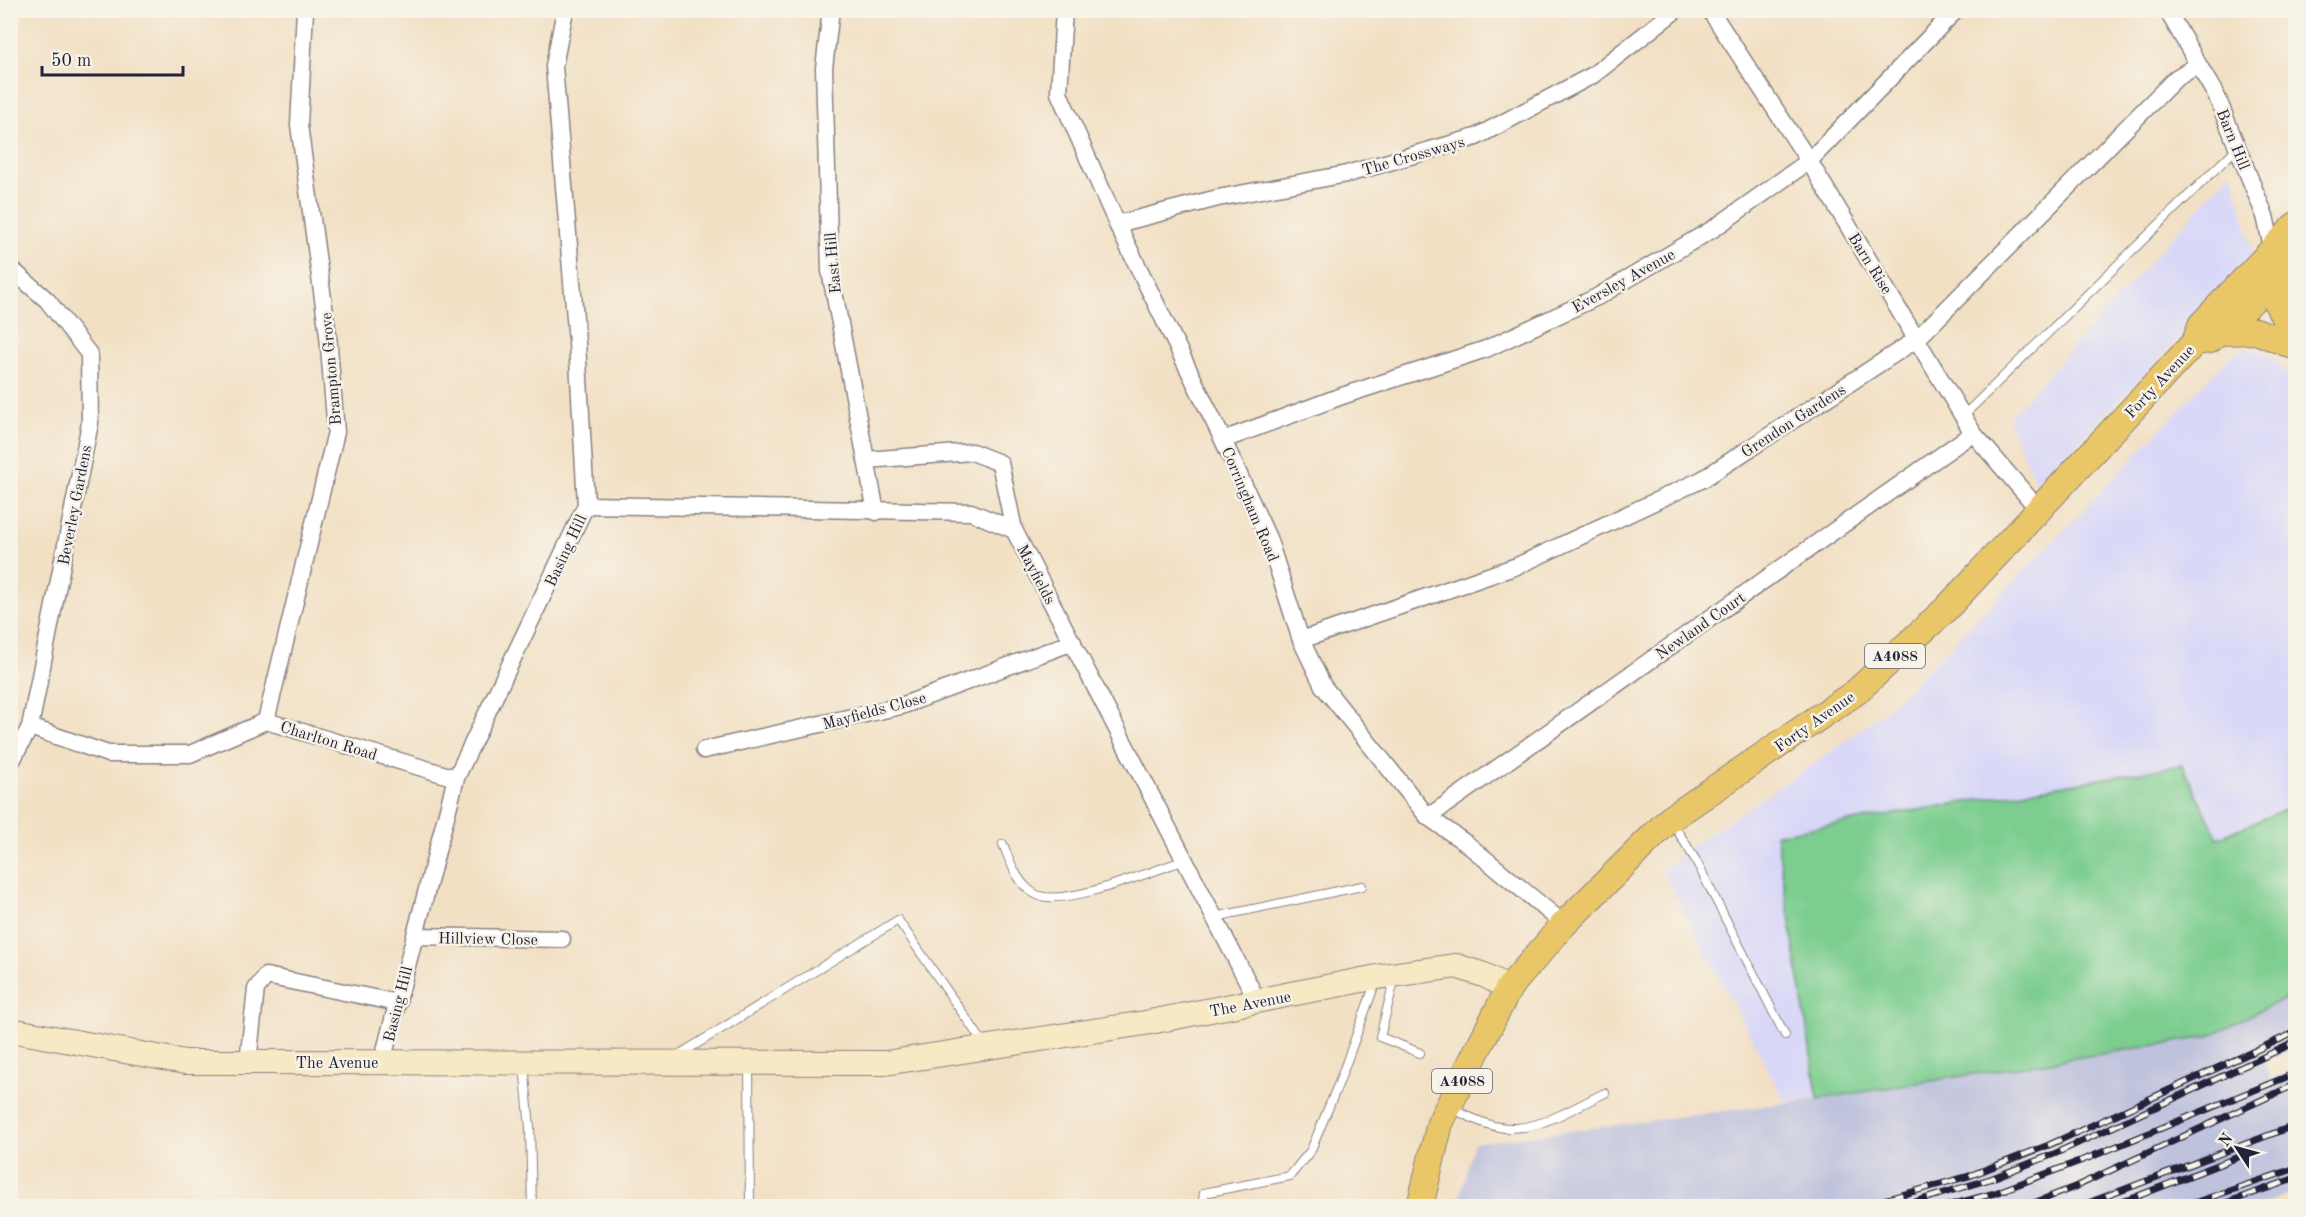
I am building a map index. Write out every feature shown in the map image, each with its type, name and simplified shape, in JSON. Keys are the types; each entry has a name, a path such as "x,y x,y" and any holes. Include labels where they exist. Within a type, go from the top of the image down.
{"main road":[{"path":"2195,342 2200,325 2284,254 2295,225"},
{"name":"A4088","path":"2284,254 2286,285"},
{"path":"2286,285 2273,295 2295,342"},
{"name":"Forty Avenue","path":"1420,1206 1440,1123 1448,1107 1509,988 1564,924 1670,819 1856,692 1946,609 2195,342 2210,340 2286,285"},
{"path":"2219,332 2256,331 2295,347"}],"street":[{"name":"Brampton Grove","path":"266,720 336,432 328,334 298,125 305,10"},
{"name":"Basing Hill","path":"382,1062 456,778 586,505 577,342 554,66 565,10"},
{"name":"East Hill","path":"831,10 824,68 830,271 876,512"},
{"name":"Corringham Road","path":"1064,10 1059,93 1117,224 1223,440 1268,538 1301,640 1323,686 1428,817 1467,844 1564,924"},
{"name":"The Crossways","path":"1117,224 1218,198 1347,174 1476,137 1593,75 1676,10"},
{"name":"Barn Rise","path":"1710,10 1809,161 1973,433 2039,510"},
{"name":"Eversley Avenue","path":"1223,440 1339,397 1486,349 1597,297 1713,229 1809,161 1956,10"},
{"name":"Barn Hill","path":"2167,10 2217,97 2265,216 2284,254"},
{"name":"Grendon Gardens","path":"1301,640 1517,566 1703,479 1917,339 2176,78 2198,65"},
{"name":"Beverley Gardens","path":"10,268 47,300 89,354 90,423 30,727 10,764"},
{"name":"Newland Court","path":"1428,817 1973,433"},
{"path":"866,460 972,452 1000,462 1014,530"},
{"name":"Mayfields","path":"586,505 971,512 1014,530 1258,1002"},
{"name":"Mayfields Close","path":"704,750 901,706 1073,642"},
{"name":"Charlton Road","path":"30,727 108,754 190,754 266,720 456,778"},
{"name":"Hillview Close","path":"415,936 562,939"},
{"name":"The Avenue","path":"10,1030 185,1062 885,1064 1145,1023 1387,976 1456,966 1484,975 1509,988"},
{"path":"248,1062 256,988 266,976 398,1003"}],"lane":[{"path":"1963,417 2237,148"},
{"path":"1670,819 1695,859 1785,1035"},
{"path":"1003,844 1022,884 1035,894 1049,898 1090,891 1185,860"},
{"path":"1215,917 1362,886"},
{"path":"667,1063 898,920 987,1049"},
{"path":"1387,976 1380,1037 1420,1053"},
{"path":"1202,1206 1204,1193 1290,1176 1311,1150 1387,976"},
{"path":"524,1062 530,1128 532,1206"},
{"path":"749,1063 750,1206"},
{"path":"1448,1107 1474,1119 1501,1127 1524,1128 1605,1094"}],"shaded area":[{"path":"2232,171 2255,260 2037,485 2008,419"},
{"path":"2241,350 2261,351 2277,361 2296,388 2295,993 2207,1037 1818,1099 1785,1101 1662,871 1694,844 1826,756 1893,704 2055,540 2229,357"},
{"path":"2295,993 2295,1047 2264,1062 2271,1080 2295,1069 2295,1192 2257,1206 1457,1206 1474,1143 1818,1099 2207,1037"}],"green space":[{"path":"2182,765 2218,838 2295,805 2295,993 2207,1037 1818,1099 1776,834"}],"railway":[{"path":"1862,1206 1969,1176 2049,1145 2296,1032"},
{"path":"1901,1206 1990,1179 2054,1154 2296,1042"},
{"path":"1947,1206 1995,1193 2088,1158 2296,1073"},
{"path":"2026,1206 2077,1186 2296,1084"},
{"path":"2080,1206 2296,1125"},
{"path":"2112,1206 2251,1152"},
{"path":"2185,1206 2296,1168"},
{"path":"2217,1206 2296,1178"}]}
